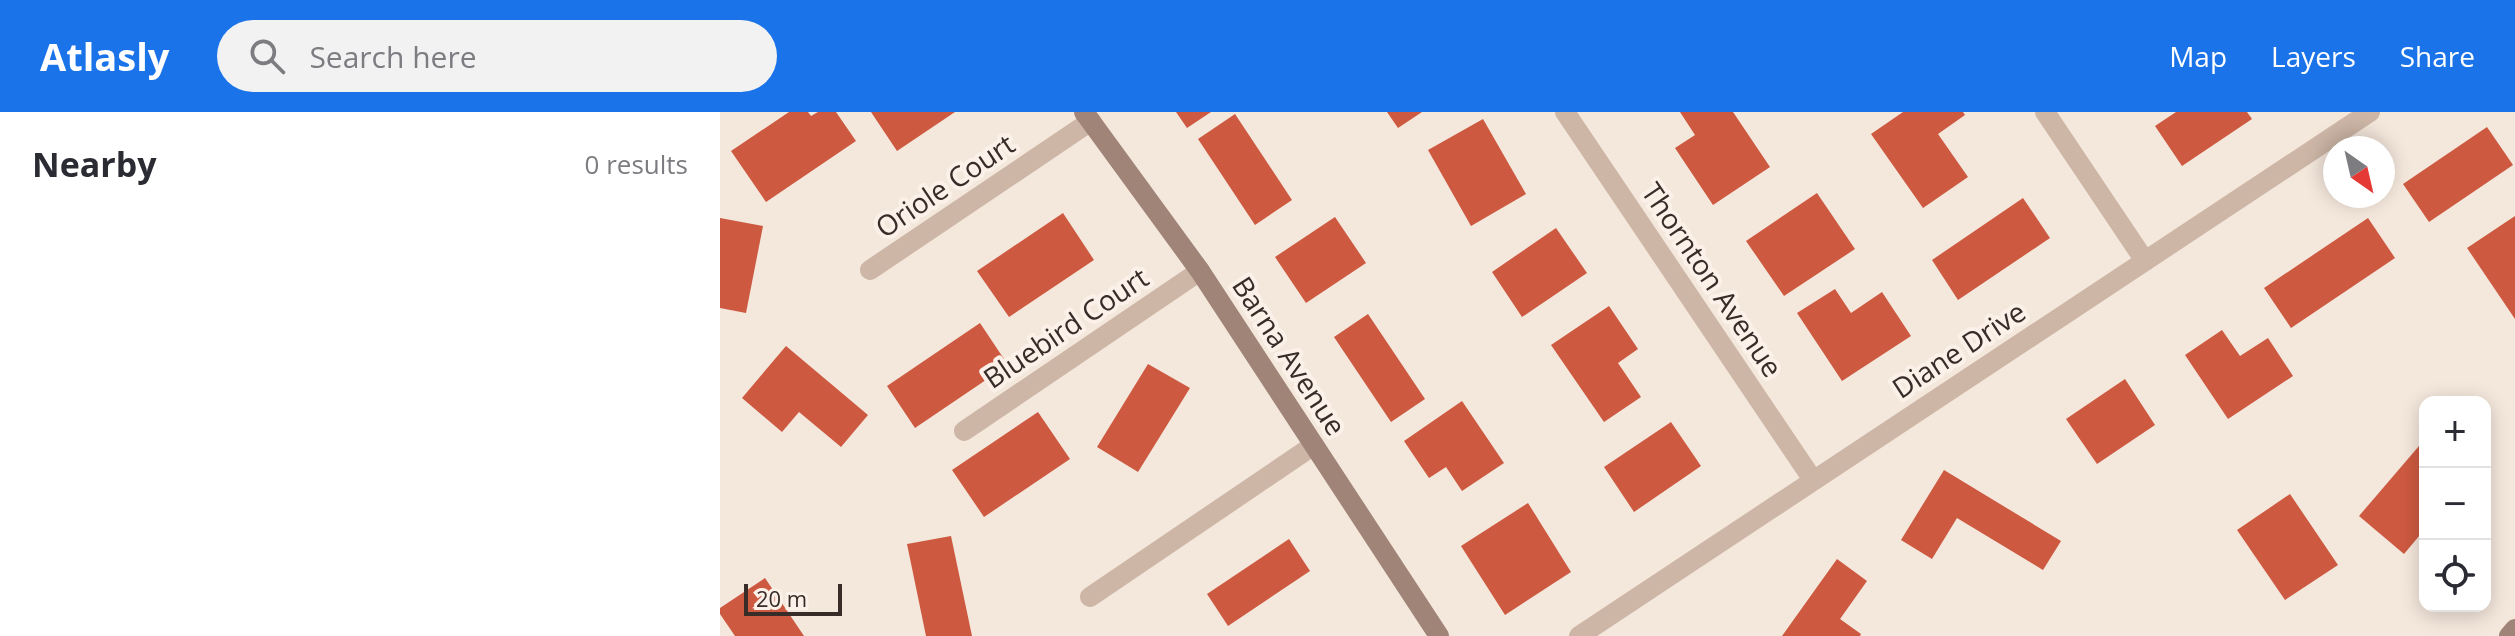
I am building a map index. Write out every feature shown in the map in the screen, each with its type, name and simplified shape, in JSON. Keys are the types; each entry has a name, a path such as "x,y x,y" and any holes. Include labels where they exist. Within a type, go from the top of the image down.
{"street":[{"name":"Thornton Avenue","path":"1565,112 1813,480"},
{"path":"2045,112 2145,261"},
{"name":"Diane Drive","path":"1579,636 2370,112"},
{"name":"Oriole Court","path":"870,270 1087,116"},
{"name":"Barna Avenue","path":"1087,116 1200,271 1439,636"},
{"name":"Bluebird Court","path":"964,431 1200,271"},
{"path":"1090,597 1314,445"},
{"path":"2509,636 2515,629"}],"building":[{"path":"789,112 808,112 811,116 818,112 836,112 856,141 766,202 731,151"},
{"path":"871,112 955,112 897,151"},
{"path":"1176,112 1211,112 1187,128"},
{"path":"1387,112 1422,112 1398,128"},
{"path":"1680,112 1733,112 1770,167 1713,205 1675,148 1695,135"},
{"path":"1903,112 1963,112 1965,115 1938,134 1968,177 1923,208 1871,134"},
{"path":"2176,112 2247,112 2252,119 2182,166 2155,126"},
{"path":"1235,114 1292,200 1255,225 1198,139"},
{"path":"1483,119 1526,194 1471,226 1428,150"},
{"path":"2487,127 2513,165 2429,222 2403,184"},
{"path":"1817,193 1855,249 1784,296 1746,241"},
{"path":"2023,198 2050,238 1958,300 1932,260"},
{"path":"1063,213 1094,260 1009,317 977,271"},
{"path":"2515,216 2515,319 2467,248"},
{"path":"1335,217 1366,263 1306,303 1275,257"},
{"path":"720,218 763,226 746,313 720,308"},
{"path":"2368,218 2395,258 2291,328 2264,288"},
{"path":"1556,228 1587,273 1522,317 1492,272"},
{"path":"1835,289 1851,313 1882,292 1911,336 1842,381 1797,313"},
{"path":"1609,306 1638,349 1618,363 1641,397 1604,422 1551,345"},
{"path":"1368,314 1425,399 1391,422 1334,337"},
{"path":"980,323 1008,365 915,428 887,386"},
{"path":"2222,330 2240,356 2268,338 2293,376 2228,419 2185,355"},
{"path":"786,346 868,415 841,447 799,412 782,432 742,398"},
{"path":"1148,364 1190,388 1138,472 1097,447"},
{"path":"2125,379 2155,425 2097,464 2066,419"},
{"path":"1462,401 1504,463 1462,491 1446,467 1429,478 1404,441"},
{"path":"1038,412 1070,459 984,517 952,470"},
{"path":"1671,422 1701,466 1634,512 1604,467"},
{"path":"2419,446 2419,536 2404,554 2359,516"},
{"path":"1944,470 2061,541 2043,570 1957,518 1932,559 1901,540"},
{"path":"2290,494 2338,565 2285,600 2237,530"},
{"path":"1528,503 1571,572 1505,615 1461,546"},
{"path":"951,536 972,636 926,636 907,544"},
{"path":"1289,539 1310,571 1228,626 1207,594"},
{"path":"1837,559 1867,581 1840,619 1860,636 1782,636"},
{"path":"765,578 804,636 735,636 720,614 720,608"}]}
